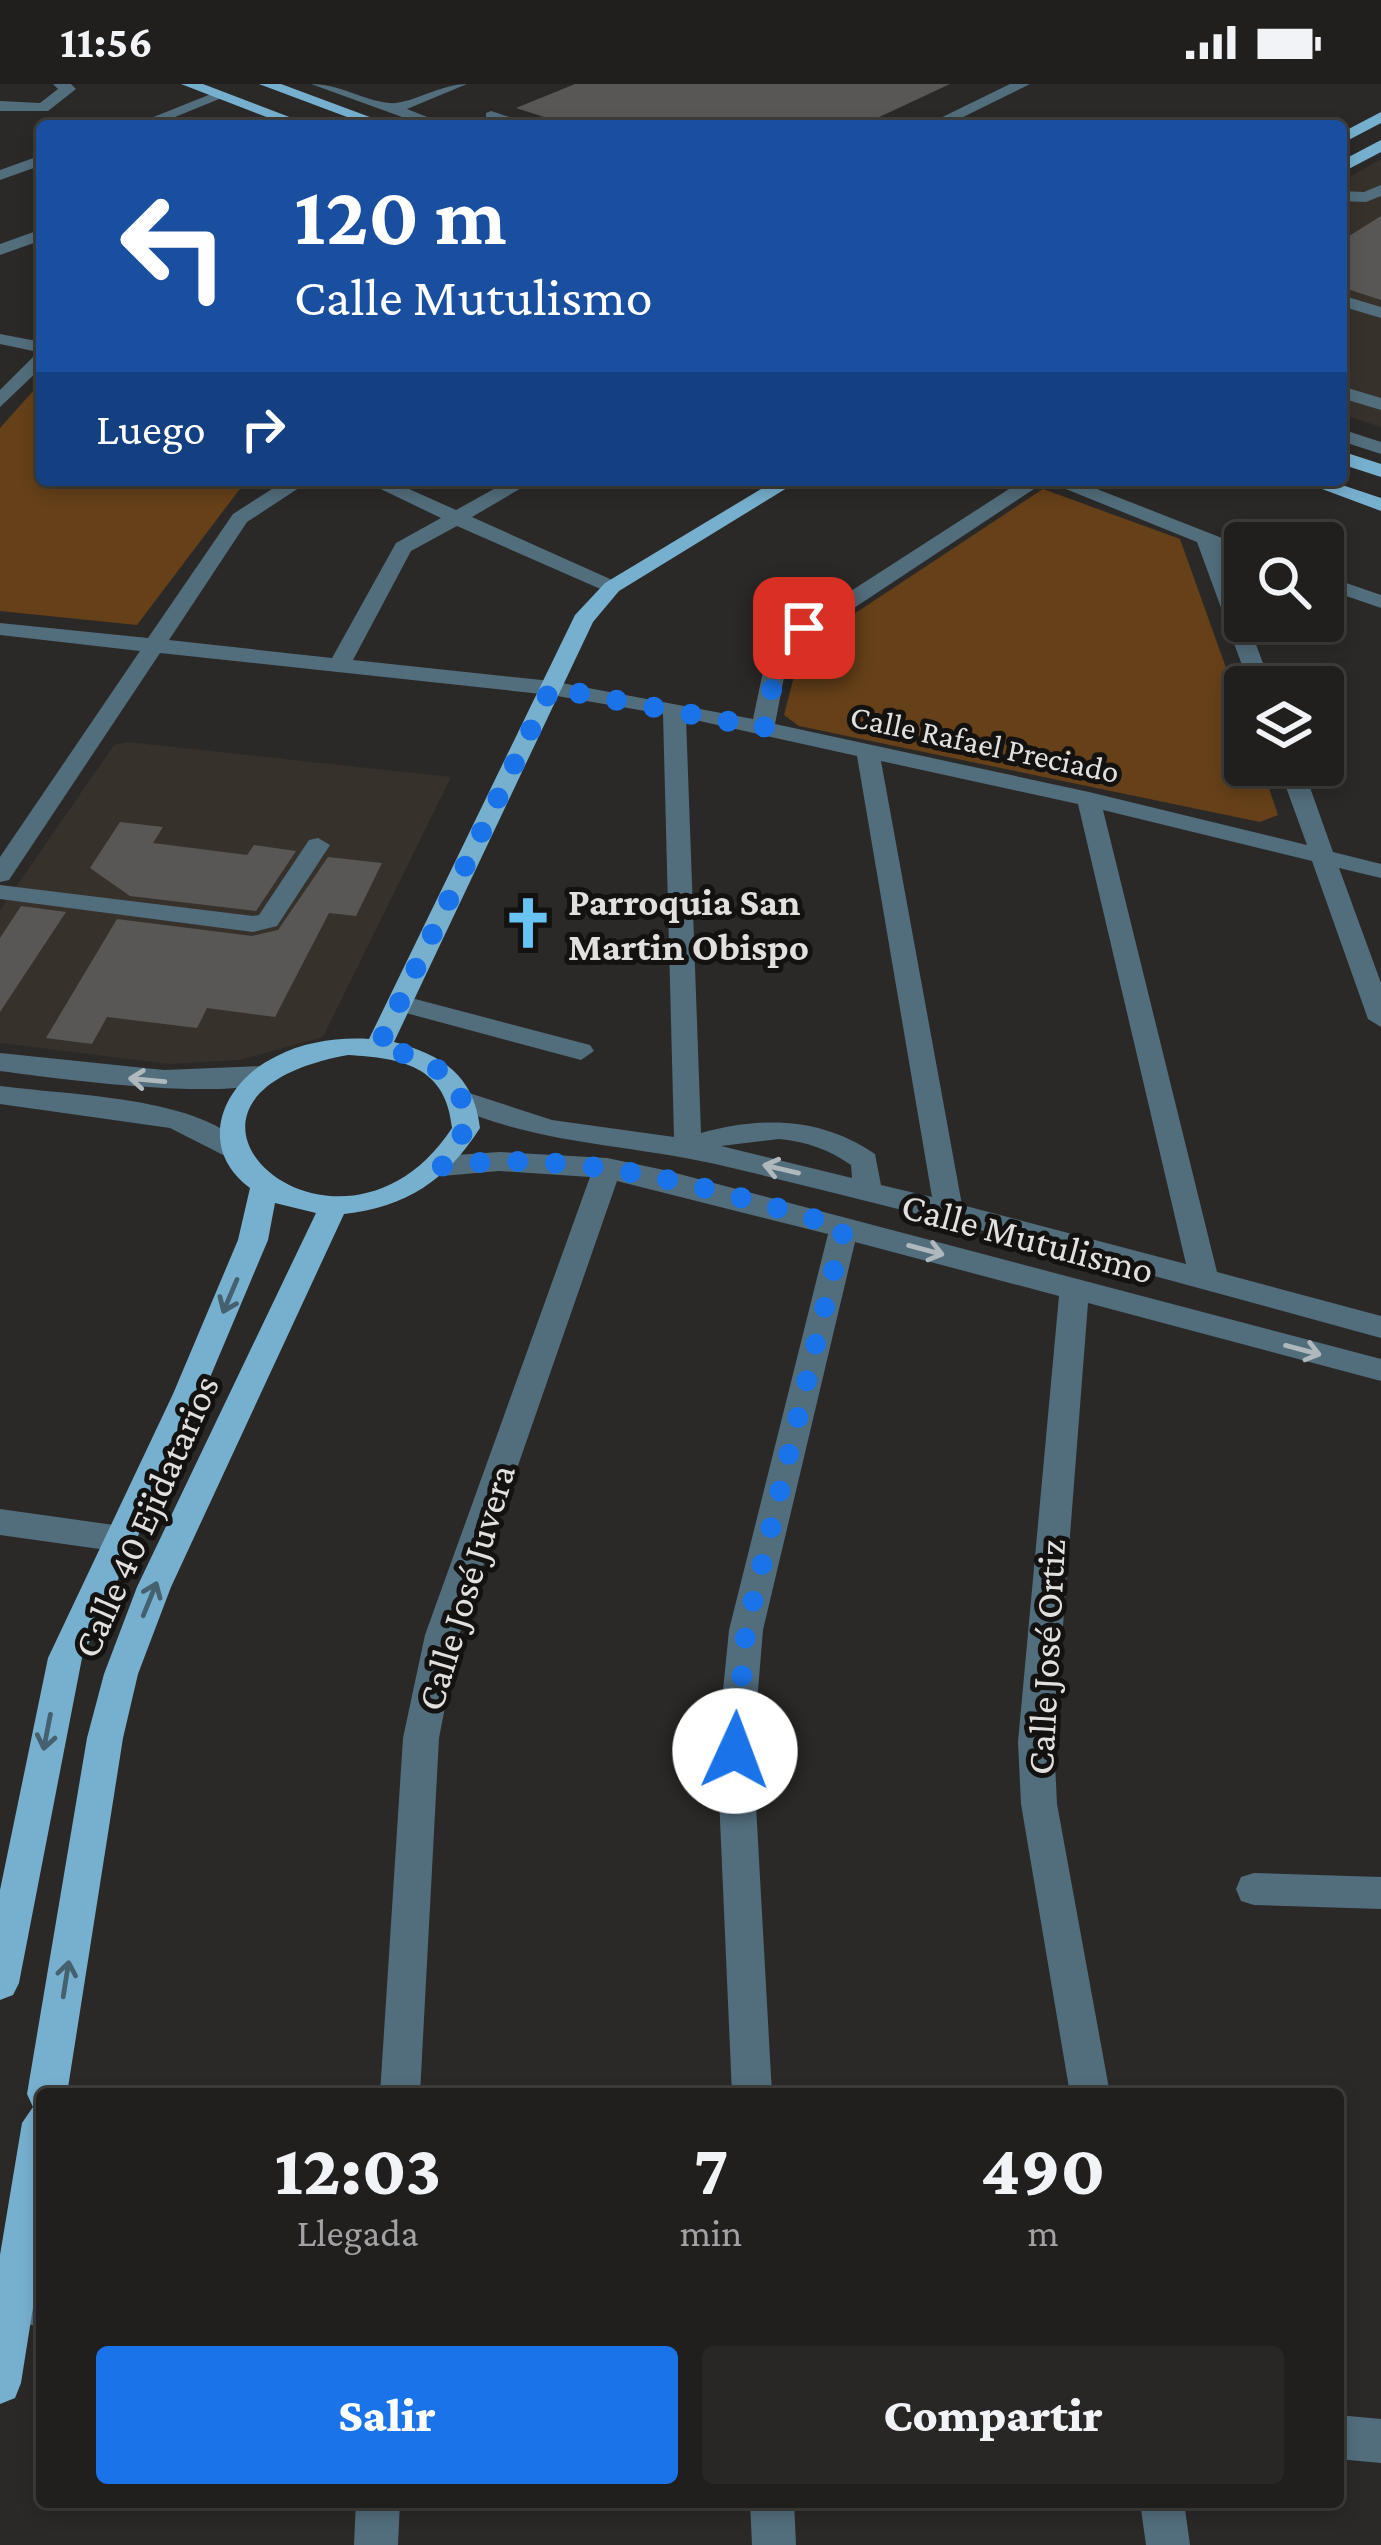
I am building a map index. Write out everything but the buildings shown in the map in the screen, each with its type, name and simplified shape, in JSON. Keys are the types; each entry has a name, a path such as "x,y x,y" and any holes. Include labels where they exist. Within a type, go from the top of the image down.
{"main road":[{"path":"189,84 279,120"},
{"path":"267,84 389,118"},
{"path":"1347,136 1381,117"},
{"path":"1347,165 1377,151"},
{"path":"1347,458 1378,463"},
{"path":"378,1047 583,620 612,587 780,486"},
{"path":"1326,486 1381,505"},
{"path":"378,1047 412,1054 439,1068 458,1088 466,1128 442,1166 417,1184 385,1196 335,1202 290,1199 245,1170 233,1151 230,1125 241,1098 264,1075 317,1051 378,1047"},
{"name":"Calle 40 Ejidatarios","path":"0,1983 53,1699 86,1608 188,1394 254,1240 265,1185"},
{"name":"Calle 40 Ejidatarios","path":"48,2088 105,1738 121,1674 154,1587 335,1202"},
{"path":"188,1394 244,1402"},
{"path":"0,2383 18,2302 36,2168"}],"street":[{"path":"0,106 44,108 68,89 65,84"},
{"path":"319,84 389,118 459,84"},
{"path":"945,120 1022,84"},
{"path":"155,120 221,95"},
{"path":"491,116 504,120"},
{"path":"0,175 36,162"},
{"path":"1347,196 1366,197 1381,190"},
{"path":"0,250 36,236"},
{"path":"1347,302 1381,313"},
{"path":"0,339 36,349"},
{"path":"0,401 36,358"},
{"path":"1347,394 1381,404"},
{"path":"1347,440 1378,463"},
{"path":"0,875 240,518 265,497 288,486"},
{"path":"386,486 612,587"},
{"path":"340,662 403,548 513,486"},
{"path":"764,728 776,662 786,643 1028,486"},
{"path":"1071,486 1224,546"},
{"path":"1206,540 1253,666"},
{"path":"1344,589 1381,602"},
{"name":"Calle Rafael Preciado","path":"0,629 340,662 551,688 674,709 1089,799 1381,871"},
{"path":"674,709 688,1148 724,1133 802,1132 850,1148 865,1161 867,1190"},
{"path":"868,751 948,1209"},
{"path":"1297,786 1381,1019"},
{"path":"1089,799 1204,1279"},
{"path":"0,892 253,924 268,921 318,845"},
{"path":"400,1003 580,1051"},
{"path":"0,1062 160,1081 212,1082 264,1075"},
{"path":"0,1095 173,1119 198,1127 233,1151"},
{"name":"Calle Mutulismo","path":"463,1100 486,1113 517,1120 688,1148 948,1209 1381,1328"},
{"name":"Calle Mutulismo","path":"442,1166 551,1160 725,1192 1381,1370"},
{"name":"Calle José Juvera","path":"400,2088 428,1687 442,1635 607,1168"},
{"path":"752,2088 736,1698 746,1630 844,1228"},
{"name":"Calle José Ortiz","path":"1074,1289 1036,1742 1039,1804 1089,2088"},
{"path":"0,1522 121,1539"},
{"path":"1254,1889 1381,1893"},
{"path":"1344,2438 1381,2441"},
{"path":"376,2545 378,2508"},
{"path":"772,2508 774,2545"},
{"path":"1163,2508 1168,2545"}],"shaded area":[{"path":"1381,159 1381,427 1347,416 1347,179"},
{"path":"36,388 36,486 249,486 239,490 137,625 0,611 0,428"},
{"path":"1043,489 1180,539 1225,666 1224,786 1268,786 1278,815 1260,822 799,726 784,715 801,649"},
{"path":"127,742 451,777 323,1037 239,1060 168,1064 0,1043 0,910 114,745"}],"place":[{"name":"Parroquia San Martin Obispo","path":"528,923"}],"route":[{"path":"735,1751 736,1698 746,1630 844,1228 725,1192 607,1168 551,1160 442,1166 466,1128 458,1088 439,1068 412,1054 378,1047 551,688 764,728 779,653 804,628"}]}
